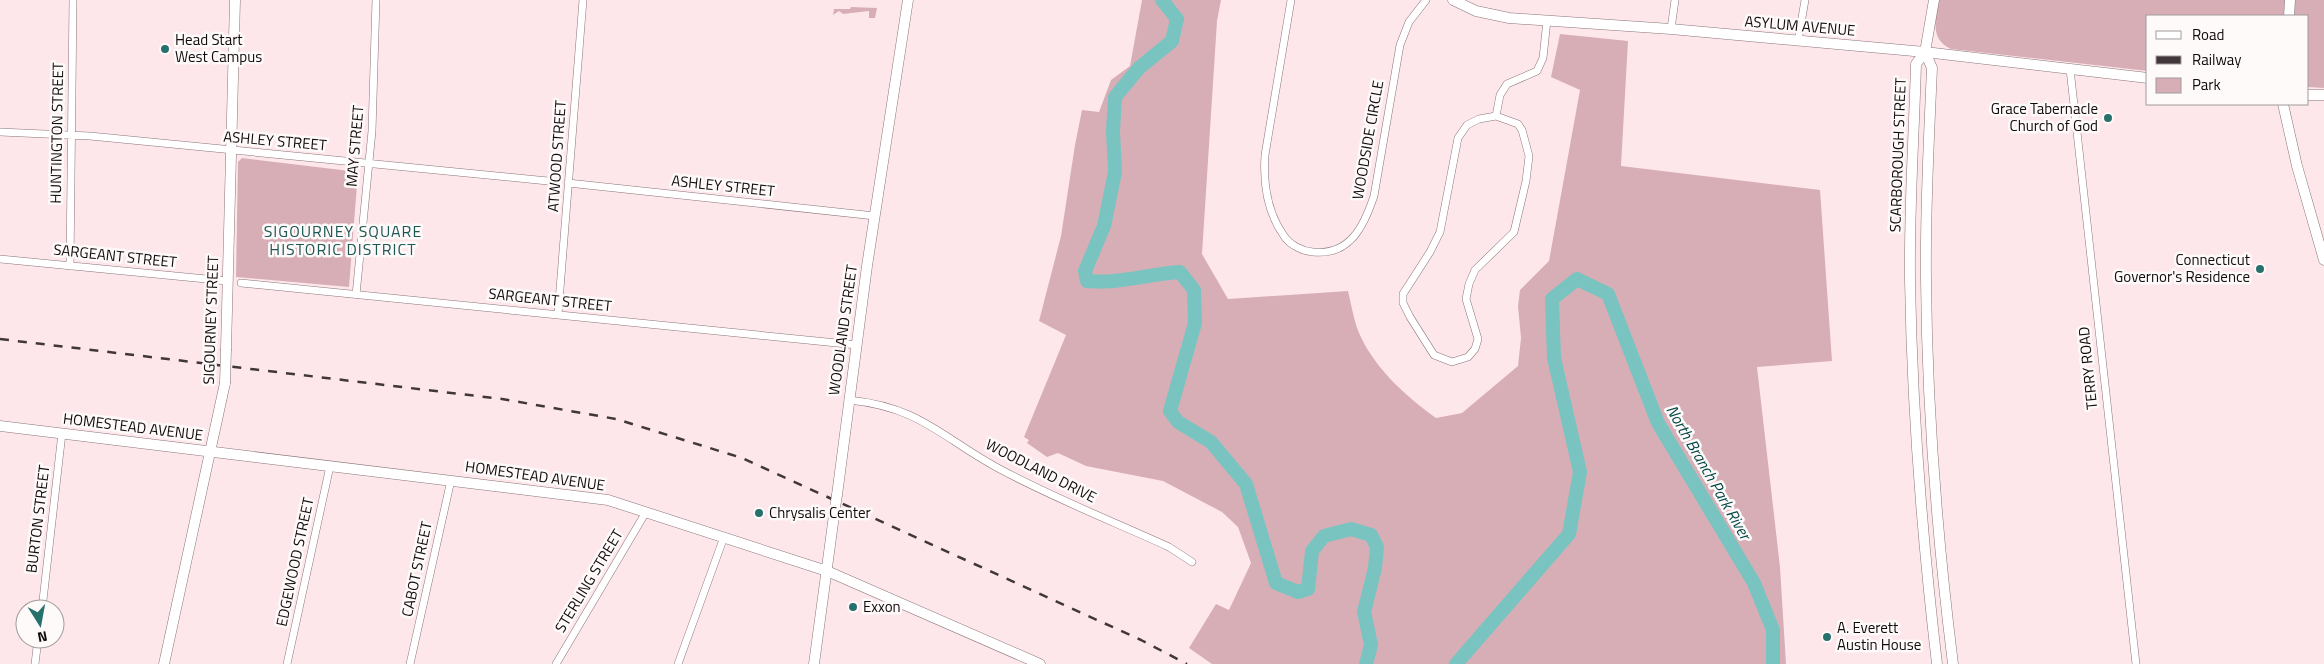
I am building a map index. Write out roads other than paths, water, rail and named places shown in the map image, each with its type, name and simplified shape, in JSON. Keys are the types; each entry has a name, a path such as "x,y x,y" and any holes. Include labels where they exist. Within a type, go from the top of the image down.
{"main road":[{"name":"SIGOURNEY STREET","path":"164,664 225,383 236,0"},
{"name":"WOODLAND STREET","path":"814,664 875,216 908,0"},
{"name":"ASYLUM AVENUE","path":"1453,0 1476,12 1509,18 1671,29 1925,52 2146,78"},
{"path":"1925,52 1934,0"},
{"path":"2289,15 2290,0"},
{"name":"SCARBOROUGH STREET","path":"1937,664 1924,555 1915,430 1910,279 1910,177 1916,64 1925,52 1932,68 1927,177 1926,280 1930,429 1939,552 1953,664"},
{"path":"2309,95 2324,95"},
{"path":"2284,105 2296,164 2324,260"},
{"path":"1910,177 1927,177"},
{"path":"1910,279 1926,280"},
{"name":"HOMESTEAD AVENUE","path":"0,426 608,500 827,571 1040,664"},
{"path":"1915,430 1930,429"},
{"path":"1924,555 1939,552"}],"street":[{"name":"HUNTINGTON STREET","path":"70,266 73,0"},
{"name":"MAY STREET","path":"356,294 372,131 376,0"},
{"name":"ATWOOD STREET","path":"558,314 583,0"},
{"name":"WOODSIDE CIRCLE","path":"1290,0 1265,155 1266,191 1269,207 1285,237 1307,252 1317,253 1332,252 1346,245 1358,233 1367,216 1374,196 1400,45 1409,22 1426,0"},
{"path":"1671,29 1675,0"},
{"path":"1798,41 1805,0"},
{"path":"1496,116 1500,95 1507,84 1537,71 1544,58 1547,20"},
{"name":"TERRY ROAD","path":"2070,69 2136,664"},
{"path":"1496,116 1518,124 1522,130 1528,156 1526,181 1514,232 1475,270 1469,284 1466,299 1478,339 1476,349 1468,357 1452,362 1434,355 1410,317 1403,303 1403,294 1430,252 1440,232 1458,138 1467,125 1479,119 1496,116"},
{"name":"ASHLEY STREET","path":"0,132 71,134 548,181"},
{"name":"ASHLEY STREET","path":"568,183 875,216"},
{"name":"SARGEANT STREET","path":"0,258 227,281"},
{"name":"SARGEANT STREET","path":"241,283 857,345"},
{"name":"WOODLAND DRIVE","path":"849,400 890,407 920,419 995,466 1169,547 1192,562"},
{"name":"BURTON STREET","path":"43,599 62,433"},
{"name":"EDGEWOOD STREET","path":"287,664 330,466"},
{"name":"CABOT STREET","path":"410,664 451,480"},
{"name":"STERLING STREET","path":"556,664 646,512"},
{"path":"678,664 724,537"},
{"path":"35,664 37,649"}],"waterway":[{"name":"North Branch Park River","path":"1162,0 1177,19 1172,41 1139,68 1115,97 1113,131 1115,172 1104,226 1085,271 1087,281 1122,280 1180,272 1194,290 1195,323 1170,411 1178,422 1211,442 1246,484 1276,583 1298,592 1308,589 1312,551 1324,536 1351,529 1371,535 1377,547 1375,568 1364,612 1371,645 1366,664"},
{"name":"North Branch Park River","path":"1456,664 1569,534 1580,472 1554,358 1552,299 1577,279 1608,294 1658,423 1754,583 1773,630 1773,664"}],"railway":[{"path":"0,339 502,399 616,419 742,458 1141,640 1187,664"}],"place":[{"name":"Head Start West Campus","path":"165,49"},
{"name":"Grace Tabernacle Church of God","path":"2108,118"},
{"name":"Connecticut Governor's Residence","path":"2260,269"},
{"name":"Chrysalis Center","path":"759,513"},
{"name":"Exxon","path":"853,607"},
{"name":"A. Everett Austin House","path":"1827,637"}],"district":[{"name":"SIGOURNEY SQUARE HISTORIC DISTRICT","path":"343,240"}]}
